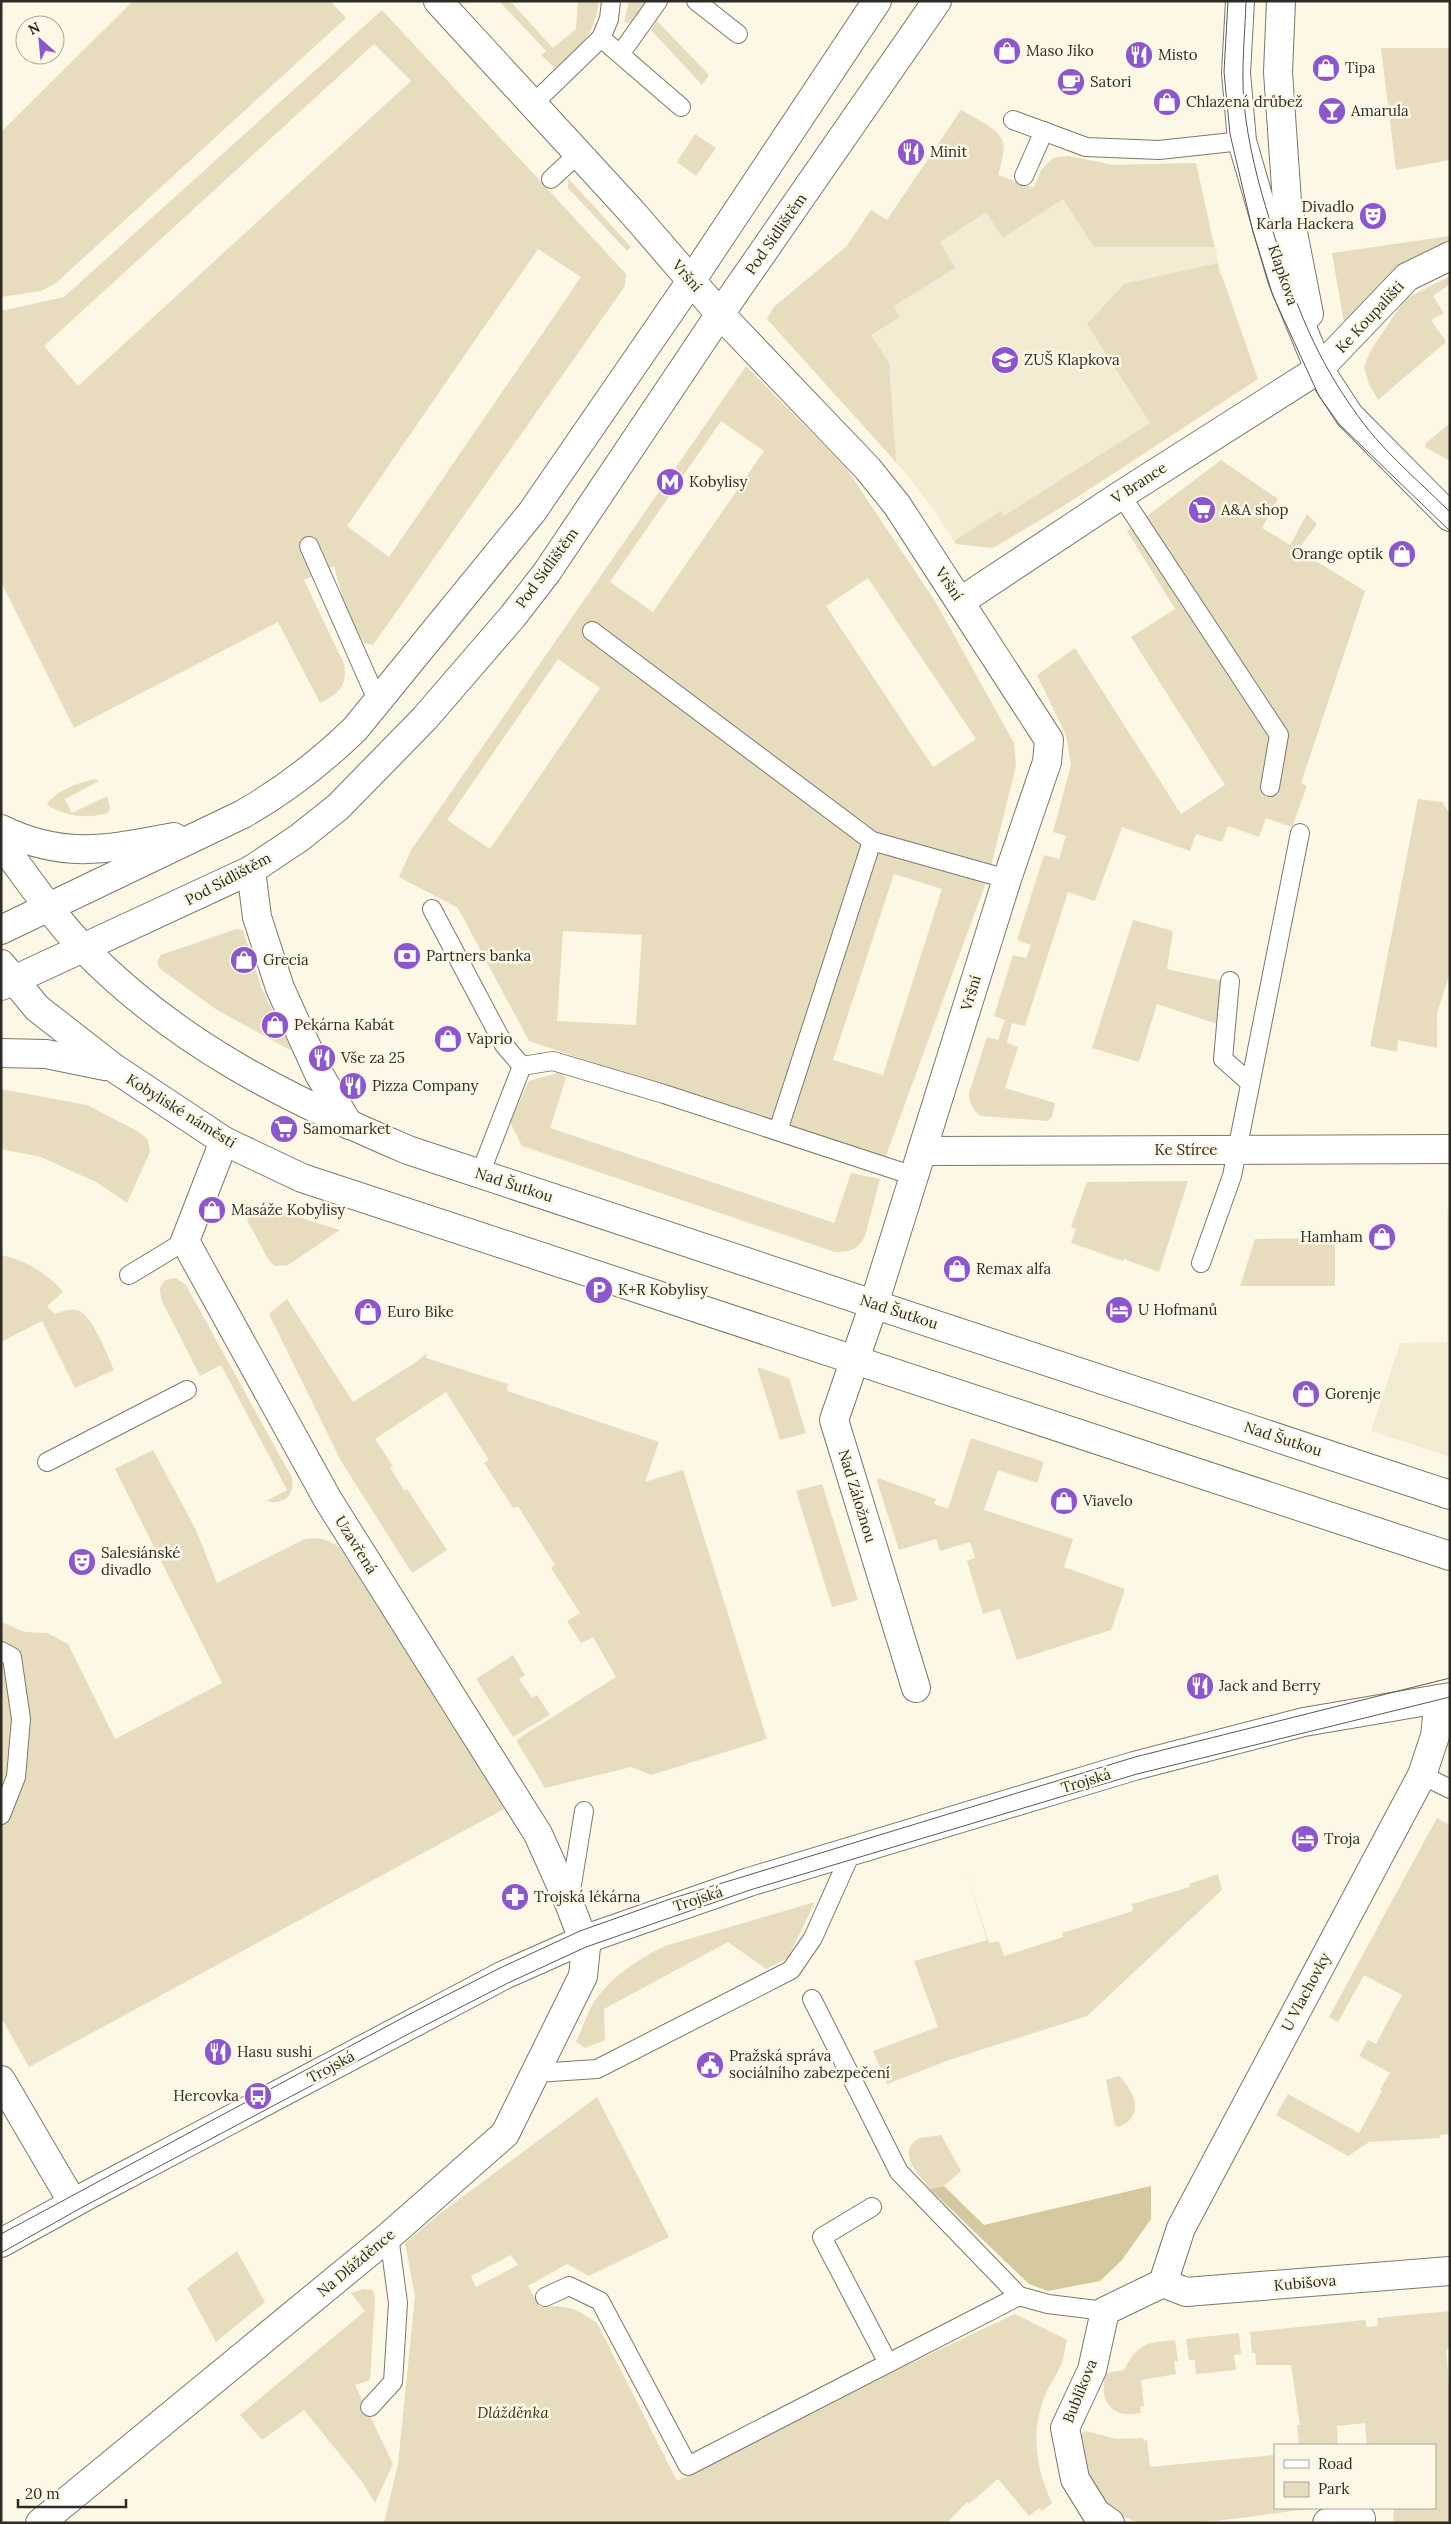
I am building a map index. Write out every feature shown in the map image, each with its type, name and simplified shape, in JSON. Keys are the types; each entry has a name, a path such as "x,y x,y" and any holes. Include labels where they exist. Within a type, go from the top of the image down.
{"street":[{"name":"Vršní","path":"438,1 580,153 720,314 868,469 897,505 961,601 1049,740 1047,762 1007,879 874,1304"},
{"path":"1,930 212,830 274,796 329,754 378,702 532,512 691,281 876,1"},
{"name":"Pod Sídlištěm","path":"5,977 84,949 251,870 299,838 338,807 425,718 513,616 547,572 720,314 937,1"},
{"name":"Klapkova","path":"1240,1 1236,72 1242,141 1282,279 1319,369 1349,415 1450,517"},
{"name":"Klapkova","path":"1281,1 1278,72 1287,202 1319,369"},
{"name":"Ke Koupališti","path":"1319,369 1345,345 1407,277 1450,256"},
{"name":"V Brance","path":"961,601 1121,494 1319,369"},
{"path":"1,829 25,840 64,850 108,849 212,830"},
{"path":"1,843 49,907 84,949 140,1000 209,1052 241,1071 349,1125"},
{"path":"251,870 257,917 280,988 319,1074 349,1125"},
{"name":"Kobyliské náměstí","path":"5,977 37,1008 114,1068 224,1141 302,1178 855,1360"},
{"path":"1,1053 46,1054 114,1068"},
{"name":"Nad Šutkou","path":"349,1125 408,1150 1450,1494"},
{"path":"184,1241 224,1141"},
{"name":"Ke Stírce","path":"918,1164 1236,1149 1450,1149"},
{"name":"Uzavřená","path":"184,1241 328,1500 538,1834 569,1903 583,1940"},
{"name":"Nad Záložnou","path":"874,1304 834,1420 916,1688"},
{"path":"855,1360 1450,1556"},
{"name":"U Vlachovky","path":"1163,2283 1181,2228 1422,1775 1435,1736 1444,1698"},
{"name":"Trojská","path":"1,2244 73,2203 504,1975 583,1940 672,1907 1134,1766 1304,1722 1444,1698"},
{"name":"Na Dlážděnce","path":"40,2523 389,2236 505,2134 583,1976 586,1948 583,1940"},
{"path":"1,2080 73,2203"},
{"name":"Kubišova","path":"1163,2283 1186,2292 1450,2271"},
{"path":"1105,2311 1163,2283"},
{"name":"Bublíkova","path":"1105,2311 1092,2370 1065,2428 1075,2479 1096,2513 1110,2523"},
{"path":"1327,2523 1361,2516"}],"lane":[{"path":"534,103 601,38 609,19 611,1"},
{"path":"620,53 658,1"},
{"path":"696,1 738,34"},
{"path":"601,38 681,107"},
{"path":"1014,120 1086,147 1159,150 1242,141"},
{"path":"1024,176 1044,131"},
{"path":"551,179 580,153"},
{"path":"1121,494 1279,735 1270,787"},
{"path":"309,546 378,702"},
{"path":"592,631 872,841 1007,879"},
{"path":"1201,1263 1231,1181 1249,1082 1300,834"},
{"path":"778,1131 872,841"},
{"path":"432,909 504,1045 522,1066"},
{"path":"1230,981 1223,1059 1249,1082"},
{"path":"522,1066 553,1061 778,1131 918,1164"},
{"path":"480,1174 522,1066"},
{"path":"129,1275 184,1241"},
{"path":"47,1462 187,1390"},
{"path":"1,1651 12,1657 21,1719 16,1777 1,1815"},
{"path":"1422,1775 1450,1789"},
{"path":"569,1903 584,1811"},
{"path":"536,2073 597,2069 791,1970 813,1938 851,1853"},
{"path":"812,1999 898,2172 1018,2296 1048,2304 1105,2311"},
{"path":"872,2207 822,2237 888,2363"},
{"path":"370,2407 393,2382 398,2304 389,2236"},
{"path":"545,2297 569,2286 600,2301 688,2466 1018,2296"}],"shaded area":[{"name":"ZUŠ Klapkova","path":"961,110 994,130 1003,140 1005,146 998,175 1034,188 1041,170 1053,158 1068,156 1113,165 1196,163 1221,273 1219,274 1224,401 1062,507 993,548 956,544 931,506 902,469 767,319 774,307 847,246 871,210 887,220"},
{"path":"1447,1210 1450,1210 1450,1457 1371,1431 1400,1343 1447,1342"},
{"path":"944,2186 984,2225 1151,2186 1151,2219 1122,2260 1100,2281 1048,2291 1029,2284 930,2189"}],"green space":[{"path":"133,1 333,1 332,3 346,18 56,283 41,291 1,297 1,132"},
{"path":"499,1 510,1 553,48 576,29 578,1 599,1 590,33 555,68 541,55 546,51"},
{"path":"629,1 647,1 631,23 624,22"},
{"path":"382,10 626,274 625,286 373,645 364,643 348,617 334,566 304,580 344,664 345,678 337,692 320,703 278,622 74,728 1,582 1,311 64,297","holes":["374,44 411,81 78,386 44,346","538,249 581,277 389,557 347,526"]},
{"path":"657,21 709,75 702,85 651,30"},
{"path":"1381,48 1450,48 1450,160 1396,170"},
{"path":"961,110 992,128 1002,141 1002,160 998,175 1034,188 1041,170 1053,158 1068,156 1113,165 1196,163 1214,247 1094,247 1063,199 1003,238 986,212 940,242 955,268 894,306 900,317 871,335 889,363 896,462 767,319 774,307 847,246 871,210 887,220"},
{"path":"695,134 716,148 696,176 677,162"},
{"path":"568,178 631,247 627,251 568,188"},
{"path":"1450,236 1450,243 1417,256 1392,272 1344,323 1332,253"},
{"path":"1218,263 1219,274 1221,273 1258,379 1062,507 993,548 956,544 954,541 1001,511 1004,516 1150,423 1087,324 1124,284"},
{"path":"1450,276 1450,284 1433,296 1444,313 1431,320 1446,342 1378,400 1369,384 1364,367 1371,350 1405,299"},
{"path":"746,366 846,468 935,601 1014,743 1016,766 989,874 884,1161 529,1041 458,908 399,877 411,850","holes":["721,421 764,451 653,612 610,582","868,578 976,739 933,767 826,606","558,659 600,688 490,849 447,820","894,874 942,889 883,1075 833,1060","563,931 642,935 636,1025 557,1021"]},
{"path":"1450,423 1450,461 1425,447 1426,443"},
{"path":"1221,460 1278,499 1262,528 1290,545 1307,514 1317,524 1298,550 1365,591 1301,783 1307,786 1292,827 1266,818 1259,837 1228,826 1222,842 1196,834 1190,851 1122,827 1095,901 1068,892 1025,1026 1012,1023 1007,1043 1018,1047 1005,1088 1055,1103 1052,1117 1048,1121 981,1116 972,1106 969,1093 987,1037 998,1040 1005,1020 994,1016 1013,955 1026,958 1031,945 1017,940 1044,855 1059,859 1066,836 1053,832 1071,765 1066,735 1037,675 1075,648 1181,814 1225,785 1131,637 1175,609 1127,531"},
{"path":"94,779 99,781 65,799 72,813 107,796 110,807 108,813 76,816 47,805 50,800 61,792 82,782"},
{"path":"1418,799 1442,802 1450,814 1450,973 1437,1013 1437,1048 1398,1040 1397,1052 1370,1046"},
{"path":"1133,920 1173,931 1167,969 1222,981 1217,1024 1157,1004 1139,1062 1092,1048"},
{"path":"236,929 243,930 261,987 292,1051 217,1010 159,968 157,962 161,955"},
{"path":"561,1072 566,1078 550,1128 834,1223 851,1173 880,1179 865,1236 853,1249 835,1252 522,1146 510,1122 529,1081"},
{"path":"1,1089 87,1105 139,1132 148,1140 150,1152 127,1203 98,1183 41,1157 1,1149"},
{"path":"1188,1181 1159,1272 1071,1243 1076,1229 1071,1227 1087,1182"},
{"path":"260,1205 340,1230 288,1265 275,1266 268,1259 247,1220"},
{"path":"1335,1238 1335,1286 1240,1286 1255,1239"},
{"path":"1,1255 18,1260 35,1269 57,1285 63,1292 47,1306 54,1314 65,1310 77,1310 83,1313 99,1336 114,1370 75,1388 42,1321 1,1342"},
{"path":"176,1278 186,1285 292,1478 290,1494 283,1500 278,1502 266,1501 287,1490 221,1365 200,1376 161,1299 160,1288 165,1280"},
{"path":"287,1299 353,1402 427,1353 426,1358 508,1384 507,1391 659,1442 645,1482 683,1470 767,1739 651,1775 631,1767 545,1788 516,1740 616,1677 593,1637 581,1643 567,1621 580,1613 551,1568 555,1565 518,1506 513,1508 484,1463 489,1460 446,1392 375,1439 393,1466 390,1468 404,1490 407,1489 447,1550 412,1573 341,1461 269,1314"},
{"path":"757,1367 789,1378 806,1433 780,1440"},
{"path":"971,1438 1044,1462 1037,1483 998,1470 984,1510 1073,1539 1064,1567 1125,1589 1111,1630 1017,1660 1000,1609 983,1614 967,1561 975,1558 970,1542 940,1551 936,1539 899,1550 877,1481 878,1478 936,1499 934,1504 948,1509"},
{"path":"153,1450 196,1530 217,1583 305,1539 323,1539 340,1548 474,1757 504,1809 29,2067 1,2017 1,1622 25,1632 47,1633 68,1644 115,1739 222,1683 115,1469"},
{"path":"822,1484 858,1600 832,1607 796,1491"},
{"path":"513,1655 525,1675 519,1679 532,1698 537,1695 550,1715 513,1737 476,1679"},
{"path":"1437,1818 1450,1825 1450,2134 1440,2135 1440,2138 1369,2142 1348,2156 1276,2115 1288,2094 1359,2133 1382,2091 1380,2089 1390,2073 1359,2056 1368,2040 1376,2044 1402,1995 1364,1975 1338,2022 1329,2017"},
{"path":"966,1872 989,1943 999,1941 1004,1956 1063,1937 1062,1933 1133,1911 1132,1904 1190,1887 1189,1884 1218,1874 1222,1890 1087,2016 949,2060 887,2084 873,2051 938,2027 914,1961 987,1940"},
{"path":"815,1902 788,1958 766,1969 728,1942 604,2009 605,2040 585,2048 576,2042 591,2007 601,1993 617,1977 645,1957 665,1946"},
{"path":"1119,2076 1133,2096 1135,2110 1132,2117 1119,2127 1115,2125 1106,2080"},
{"name":"Dlážděnka","path":"597,2097 669,2237 589,2276 567,2264 528,2286 540,2307 557,2306 570,2308 597,2323 677,2481 890,2373 1015,2314 1067,2340 1062,2364 1047,2391 1038,2419 1038,2462 1052,2503 1042,2511 1039,2508 1029,2516 998,2479 969,2504 967,2502 947,2523 384,2523 398,2464 415,2296 405,2243 438,2215","holes":["511,2255 518,2265 476,2287 471,2276"]},
{"path":"941,2135 961,2171 944,2186 930,2189 912,2164 909,2151 912,2144 918,2139"},
{"path":"237,2251 265,2302 216,2342 187,2288"},
{"path":"363,2289 373,2290 375,2300 370,2380 355,2385 393,2464 375,2503 363,2483 304,2410 262,2440 240,2415 365,2311 351,2293"},
{"path":"1450,2311 1450,2348 1446,2349 1450,2396 1450,2523 1393,2523 1394,2509 1436,2509 1436,2444 1367,2444 1365,2423 1337,2426 1338,2444 1299,2444 1297,2425 1300,2425 1291,2365 1256,2365 1255,2353 1252,2353 1250,2332 1365,2320 1367,2327 1378,2326 1377,2318"},
{"path":"1239,2333 1241,2354 1234,2355 1236,2370 1196,2374 1195,2360 1189,2360 1186,2339"},
{"path":"1175,2340 1178,2361 1174,2361 1176,2374 1141,2380 1144,2406 1140,2407 1141,2413 1122,2413 1109,2406 1104,2392 1106,2373 1124,2370 1134,2354 1150,2343"},
{"path":"1086,2431 1116,2439 1143,2438 1144,2441 1147,2440 1150,2467 1274,2455 1274,2509 1310,2509 1188,2523 1139,2522 1114,2510 1103,2500 1095,2488 1084,2461 1082,2433"}],"tram line":[{"path":"1228,1 1224,72 1230,134 1253,232 1273,296 1319,396 1339,424 1450,531"},
{"path":"1246,1 1243,78 1248,133 1261,192 1297,304 1320,355 1349,403 1367,428 1450,512"},
{"path":"1,2234 406,2016 500,1968 580,1931 670,1899 1135,1757 1450,1678"},
{"path":"1,2253 79,2209 416,2030 508,1983 586,1947 750,1890 1137,1774 1450,1697"}],"place":[{"name":"Maso Jiko","path":"1007,51"},
{"name":"Misto","path":"1139,55"},
{"name":"Tipa","path":"1326,68"},
{"name":"Satori","path":"1071,82"},
{"name":"Chlazená drůbež","path":"1167,102"},
{"name":"Amarula","path":"1332,111"},
{"name":"Minit","path":"911,152"},
{"name":"Divadlo Karla Hackera","path":"1373,216"},
{"name":"ZUŠ Klapkova","path":"1005,360"},
{"name":"Kobylisy","path":"670,482"},
{"name":"A&A shop","path":"1202,510"},
{"name":"Orange optik","path":"1402,554"},
{"name":"Partners banka","path":"407,956"},
{"name":"Grecia","path":"244,960"},
{"name":"Pekárna Kabát","path":"275,1025"},
{"name":"Vaprio","path":"448,1039"},
{"name":"Vše za 25","path":"322,1058"},
{"name":"Pizza Company","path":"353,1086"},
{"name":"Samomarket","path":"284,1129"},
{"name":"Masáže Kobylisy","path":"212,1210"},
{"name":"Hamham","path":"1382,1237"},
{"name":"Remax alfa","path":"957,1269"},
{"name":"K+R Kobylisy","path":"599,1290"},
{"name":"U Hofmanů","path":"1119,1310"},
{"name":"Euro Bike","path":"368,1312"},
{"name":"Gorenje","path":"1306,1394"},
{"name":"Viavelo","path":"1064,1501"},
{"name":"Salesiánské divadlo","path":"82,1562"},
{"name":"Jack and Berry","path":"1200,1686"},
{"name":"Troja","path":"1305,1839"},
{"name":"Trojská lékárna","path":"515,1897"},
{"name":"Hasu sushi","path":"218,2052"},
{"name":"Pražská správa sociálního zabezpečení","path":"710,2065"},
{"name":"Hercovka","path":"258,2096"}]}
